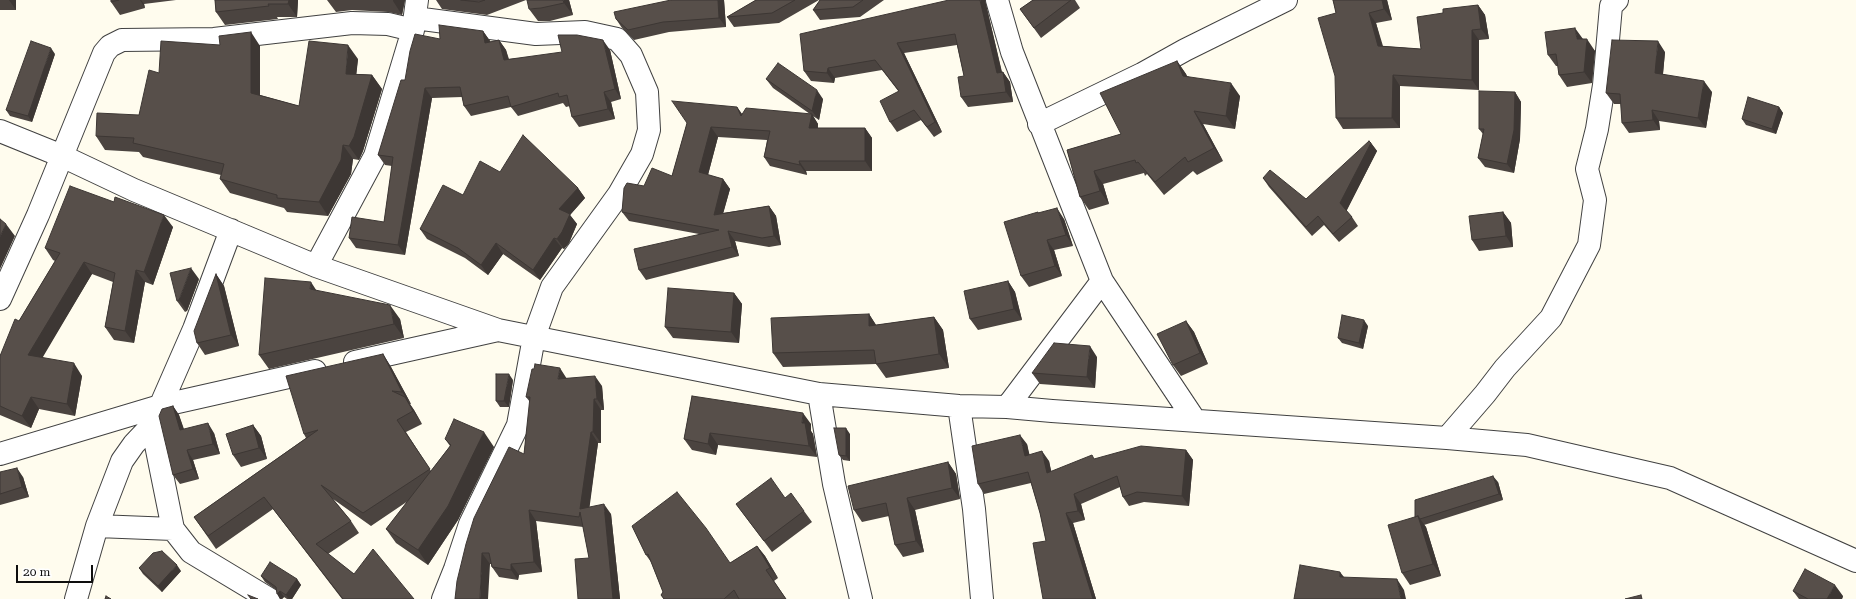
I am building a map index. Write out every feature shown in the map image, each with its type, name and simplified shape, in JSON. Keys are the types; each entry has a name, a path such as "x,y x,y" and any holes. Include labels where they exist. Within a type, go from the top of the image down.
{"street":[{"path":"998,0 1012,52 1039,124 1102,281 1194,420"},
{"path":"1039,124 1142,74 1185,50 1286,0"},
{"path":"1447,438 1505,368 1551,318 1589,245 1595,200 1587,169 1599,114 1611,6 1618,0"},
{"path":"316,266 375,156 415,16"},
{"path":"0,299 38,215 104,53 110,46 122,40 214,39 352,23 388,24 415,16 536,34 585,32 617,39 631,55 648,92 649,130 642,154 619,194 552,287 534,337 518,425 470,524 456,569 443,599"},
{"path":"0,131 62,156 134,190 316,266 498,330 819,394 959,406 1007,406 1052,411 1447,438 1527,445 1670,478 1856,561"},
{"path":"76,599 97,526 122,461 156,416 194,330 230,230"},
{"path":"1007,406 1102,281"},
{"path":"0,454 498,330"},
{"path":"819,394 834,484 861,599"},
{"path":"959,406 974,509 982,599"},
{"path":"156,416 173,529 191,552 268,599"},
{"path":"97,526 173,529"}],"building":[{"path":"215,0 289,0 288,4 268,4 269,6 216,12"},
{"path":"461,0 485,0 479,2"},
{"path":"527,0 563,0 564,3 529,9"},
{"path":"671,0 718,0 719,18 663,22 628,30 616,19 614,12"},
{"path":"756,0 795,0 772,13 727,17"},
{"path":"820,0 863,0 853,7 813,10"},
{"path":"949,0 980,0 997,73 1003,72 1006,92 961,97 958,77 964,76 955,34 897,43 935,122 927,127 914,110 890,122 880,101 899,91 875,60 828,68 827,73 804,71 800,34"},
{"path":"1033,0 1071,0 1034,28 1020,9"},
{"path":"1333,0 1382,0 1384,9 1369,13 1378,46 1421,49 1417,17 1443,13 1443,9 1478,5 1481,29 1472,30 1472,80 1393,75 1392,118 1336,118 1335,76 1318,18 1336,13"},
{"path":"439,25 483,31 485,43 499,40 504,60 562,52 558,35 577,35 603,40 615,89 604,92 608,109 572,117 567,95 559,97 558,93 511,107 508,96 464,106 460,87 425,88 398,245 349,238 352,217 384,222 393,157 378,155 401,80 405,80 410,51 415,34 440,39"},
{"path":"1575,28 1577,39 1587,39 1584,72 1559,75 1556,54 1548,55 1545,32"},
{"path":"251,32 251,93 299,106 309,41 348,45 346,74 372,75 354,137 349,146 343,145 341,160 319,202 277,198 277,195 220,179 224,164 133,143 134,138 96,136 97,113 139,115 149,70 159,73 161,41 220,45 219,36"},
{"path":"1612,40 1658,41 1655,73 1704,81 1698,118 1652,110 1653,120 1622,123 1620,94 1606,93"},
{"path":"31,41 51,48 28,116 6,110"},
{"path":"1177,61 1183,76 1231,83 1226,116 1194,111 1214,148 1188,162 1185,157 1155,182 1138,162 1136,163 1135,160 1094,171 1100,191 1080,197 1067,150 1121,134 1100,93"},
{"path":"778,63 817,90 812,111 766,79"},
{"path":"1479,91 1515,92 1514,130 1507,164 1478,158 1484,129 1479,129"},
{"path":"1748,97 1779,107 1772,129 1742,119"},
{"path":"672,101 737,107 741,116 746,108 812,114 809,128 865,128 865,161 799,161 800,165 764,157 770,131 711,127 699,172 723,179 714,215 769,206 774,236 762,238 728,231 732,247 639,270 634,249 719,230 622,212 624,188 627,183 644,186 652,168 672,176 687,123"},
{"path":"523,135 578,188 559,209 570,214 562,232 557,239 554,238 533,270 496,243 481,265 458,248 420,229 443,185 463,195 480,161 500,172"},
{"path":"1369,141 1371,143 1340,203 1352,217 1333,234 1318,216 1306,227 1263,178 1270,170 1306,199"},
{"path":"70,186 114,202 115,197 164,215 144,272 136,270 125,331 105,327 115,273 84,262 28,355 74,363 67,404 31,397 22,416 0,406 0,356 15,319 19,321 60,253 45,248"},
{"path":"1057,208 1066,235 1047,240 1055,266 1021,276 1004,222"},
{"path":"1503,212 1506,236 1472,240 1469,216"},
{"path":"0,219 6,224 0,237"},
{"path":"191,268 179,300 177,301 170,273"},
{"path":"216,274 231,335 197,343 194,331"},
{"path":"265,278 311,282 310,289 390,305 394,324 259,355"},
{"path":"1008,281 1014,309 970,319 964,291"},
{"path":"668,288 734,293 731,332 665,327"},
{"path":"869,314 869,326 934,317 939,354 876,364 874,350 773,353 771,318"},
{"path":"1342,315 1364,320 1359,343 1338,338"},
{"path":"1186,321 1200,353 1173,365 1157,334"},
{"path":"1054,343 1090,346 1087,377 1032,373"},
{"path":"383,354 402,392 392,391 405,397 413,411 397,420 430,469 363,513 321,485 351,521 316,544 354,574 373,549 414,599 343,599 264,497 208,536 194,517 318,430 304,434 286,376"},
{"path":"535,364 560,368 558,379 595,376 597,399 594,399 593,432 591,432 580,509 604,504 613,599 578,599 575,559 589,558 580,512 579,517 529,510 534,562 511,564 511,570 492,567 489,553 482,553 480,599 455,599 457,581 474,518 509,447 524,454 530,397 526,397 532,369 534,369"},
{"path":"496,374 509,374 504,401 496,401"},
{"path":"692,396 803,413 802,423 805,423 809,446 710,433 708,444 684,439"},
{"path":"173,406 180,430 208,423 213,444 187,450 193,469 173,475 159,416 162,409"},
{"path":"454,419 484,432 448,506 418,550 386,529 451,445 445,439"},
{"path":"253,425 259,448 233,455 226,434"},
{"path":"834,428 846,428 846,456 839,455"},
{"path":"1020,435 1025,456 1042,451 1047,473 1092,455 1094,459 1141,446 1186,450 1182,496 1137,492 1123,497 1117,476 1074,494 1078,511 1066,513 1093,599 1043,599 1033,543 1046,541 1040,513 1028,472 978,484 972,446"},
{"path":"948,462 952,488 907,498 916,541 895,545 886,503 854,510 848,486"},
{"path":"17,468 22,487 0,494 0,472"},
{"path":"1493,476 1499,494 1420,519 1418,516 1415,517 1415,500"},
{"path":"771,478 785,498 791,493 804,511 764,541 736,504"},
{"path":"677,492 706,528 730,563 757,546 770,568 766,570 786,599 739,599 734,590 724,599 664,599 661,595 663,592 648,554 646,555 632,526"},
{"path":"1418,516 1433,564 1402,573 1388,525"},
{"path":"162,551 177,565 158,586 139,568 153,553"},
{"path":"270,562 297,579 286,595 280,591 277,594 276,587 261,576"},
{"path":"1300,565 1340,572 1340,577 1397,579 1401,599 1294,599"},
{"path":"1805,569 1835,585 1827,599 1808,599 1793,591"},
{"path":"248,595 258,599 251,599"},
{"path":"1641,595 1642,599 1625,599"}]}
